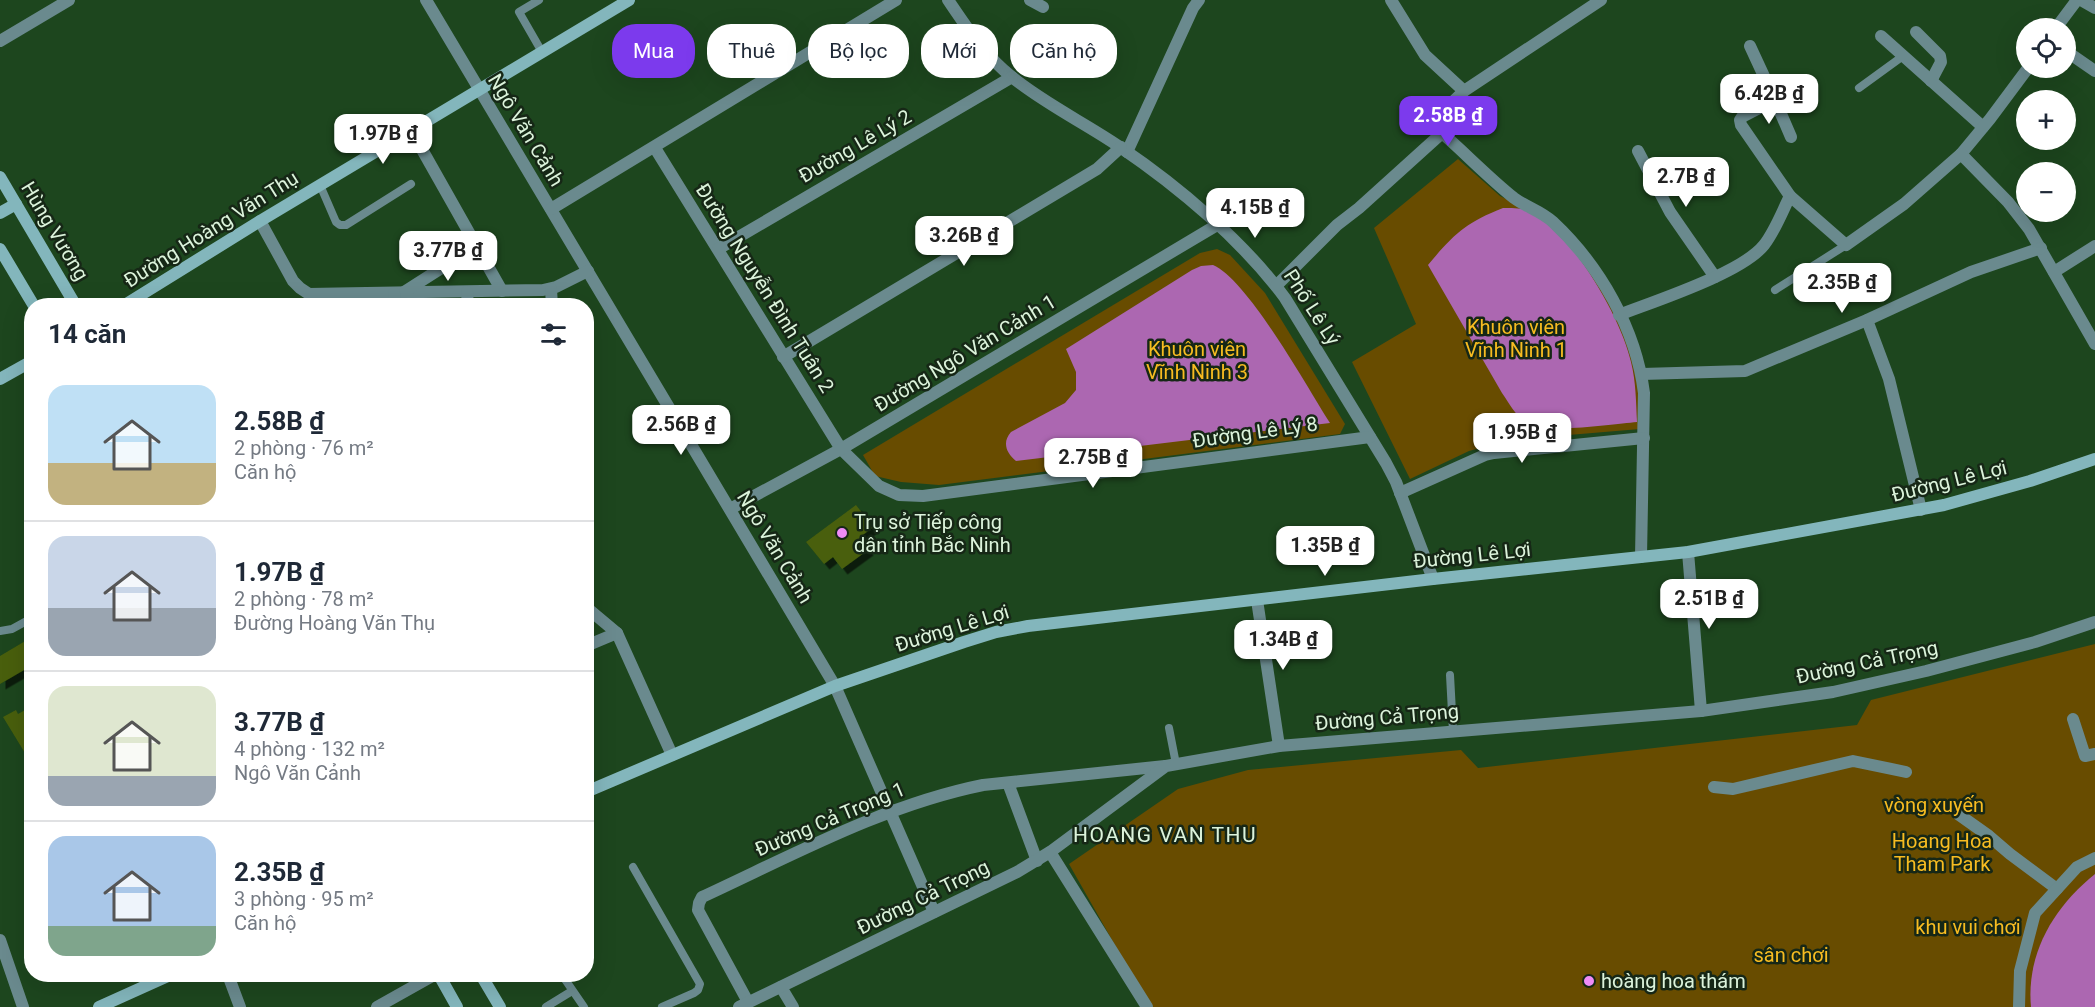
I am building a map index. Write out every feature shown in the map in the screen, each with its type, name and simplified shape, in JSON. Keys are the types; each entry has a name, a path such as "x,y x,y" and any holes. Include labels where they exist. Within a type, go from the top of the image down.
{"main road":[{"name":"Đường Hoàng Văn Thụ","path":"136,298 542,52 614,4 629,0"},
{"name":"Hùng Vương","path":"0,177 71,298"},
{"path":"0,213 16,204"},
{"path":"0,249 29,298"},
{"path":"0,379 24,366"},
{"name":"Đường Lê Lợi","path":"594,789 836,686 996,632 1028,626 1433,579 1688,552 1921,510 1984,494 2095,459"},
{"path":"99,1007 154,982"},
{"path":"441,982 458,1007"},
{"path":"485,982 501,1007"}],"street":[{"path":"0,41 69,0"},
{"name":"Ngô Văn Cảnh","path":"426,0 836,686 934,912"},
{"path":"551,209 896,0"},
{"name":"Phố Lê Lý","path":"948,0 976,42 1010,75"},
{"path":"1030,0 1043,7"},
{"path":"783,357 1098,170 1124,149 1199,0"},
{"path":"1390,0 1425,55 1464,91"},
{"path":"1601,0 1464,91 1440,114 1438,125 1442,132 1515,200 1551,220 1578,249 1608,289 1634,343 1644,393 1641,557"},
{"path":"2064,18 2079,0 2095,8"},
{"path":"1916,32 1941,59 1931,81"},
{"path":"1881,36 1983,127"},
{"path":"1750,46 1791,137"},
{"path":"2076,58 2095,71"},
{"name":"Đường Lê Lý 2","path":"718,249 1010,78"},
{"name":"Phố Lê Lý","path":"1014,78 1124,149 1169,183 1266,272 1386,463 1433,579"},
{"path":"1775,100 1740,120 1741,125 1790,196 1846,245 1904,204 1961,154 2020,78"},
{"path":"411,130 502,291"},
{"path":"1276,286 1337,225 1359,208 1442,132"},
{"name":"Đường Nguyễn Đình Tuân 2","path":"655,148 841,450"},
{"path":"1638,151 1670,212 1715,277"},
{"path":"1961,154 2018,213 2041,248 2095,344"},
{"path":"1620,315 1715,277 1747,261 1763,246 1790,196"},
{"path":"260,221 293,281 308,298"},
{"name":"Đường Ngô Văn Cảnh 1","path":"730,509 841,450 1217,225"},
{"path":"397,298 398,293 476,246"},
{"path":"2054,272 2095,246"},
{"path":"1642,374 1745,371 1867,320 1971,272 2041,248"},
{"path":"335,298 398,293 550,289 588,271"},
{"path":"550,289 551,298"},
{"path":"467,292 467,298"},
{"path":"1867,320 1889,379 1921,510"},
{"name":"Đường Lê Lý 8","path":"841,450 879,486 899,495 923,496 1370,437"},
{"path":"1400,493 1485,455 1644,438"},
{"path":"1688,552 1701,711"},
{"path":"1257,600 1279,746"},
{"path":"594,614 617,633 672,755"},
{"name":"Đường Cả Trọng","path":"744,1004 1037,861 1171,765 1279,746 1701,711 1833,692 1886,681 2035,642 2095,622"},
{"path":"594,643 617,633"},
{"path":"2073,719 2085,756 2095,754"},
{"path":"1714,787 1733,789 1853,761 1906,772"},
{"name":"Đường Cả Trọng 1","path":"744,1004 698,910 702,897 890,811 958,790 1171,765"},
{"path":"1008,783 1037,861"},
{"path":"1958,814 2057,889"},
{"path":"1050,852 1147,1007"},
{"path":"2019,1007 2020,971 2035,913 2077,867 2095,858"},
{"path":"0,940 23,1007"},
{"path":"231,982 240,1007"},
{"path":"377,1007 423,982"},
{"path":"781,987 793,1007"}],"lane":[{"path":"538,0 519,12 542,52"},
{"path":"1859,88 1903,56"},
{"path":"320,185 336,222 346,225 411,184"},
{"path":"1775,290 1846,245"},
{"path":"0,632 24,622"},
{"path":"1450,675 1453,731"},
{"path":"1169,728 1171,765"},
{"path":"633,867 700,984 694,993 662,1007"},
{"path":"566,982 584,1007"},
{"path":"546,1007 572,991"}],"green space":[{"name":"Khuôn viên Vĩnh Ninh 1","path":"1458,159 1500,196 1539,215 1558,230 1606,292 1637,368 1640,429 1510,440 1469,451 1410,479 1352,362 1416,324 1374,228"},
{"name":"Khuôn viên Vĩnh Ninh 3","path":"1217,249 1230,255 1265,293 1345,424 1340,434 939,485 901,482 875,476 863,455 1200,253"},
{"name":"Hoang Hoa Tham Park","path":"2095,644 2095,1007 1150,1007 1069,864 1178,789 1248,770 1461,750 1478,768 1857,725 1871,700"}],"shaded area":[{"path":"1503,208 1526,210 1543,220 1560,235 1591,276 1617,322 1631,362 1636,392 1637,422 1579,428 1548,428 1526,422 1512,409 1428,265 1461,230"},
{"path":"1213,265 1243,291 1259,312 1330,423 1016,461 1013,458 1006,443 1011,432 1065,403 1076,390 1076,372 1066,349 1192,270 1201,266"},
{"path":"2095,874 2095,1007 2031,1007 2033,968 2046,933 2055,916 2067,901"}],"building":[{"name":"Trụ sở Tiếp công dân tỉnh Bắc Ninh","path":"856,505 873,527 859,538 868,550 842,569 833,557 824,564 806,542"},
{"path":"24,642 24,670 0,684 0,656"},
{"path":"16,710 18,714 24,711 24,751 3,717"}],"place":[{"name":"Trụ sở Tiếp công dân tỉnh Bắc Ninh","path":"842,533"},
{"name":"hoàng hoa thám","path":"1589,981"}],"district":[{"name":"HOANG VAN THU","path":"1165,835"}],"park label":[{"name":"vòng xuyến","path":"1934,805"},
{"name":"khu vui chơi","path":"1968,927"},
{"name":"sân chơi","path":"1791,955"}]}
